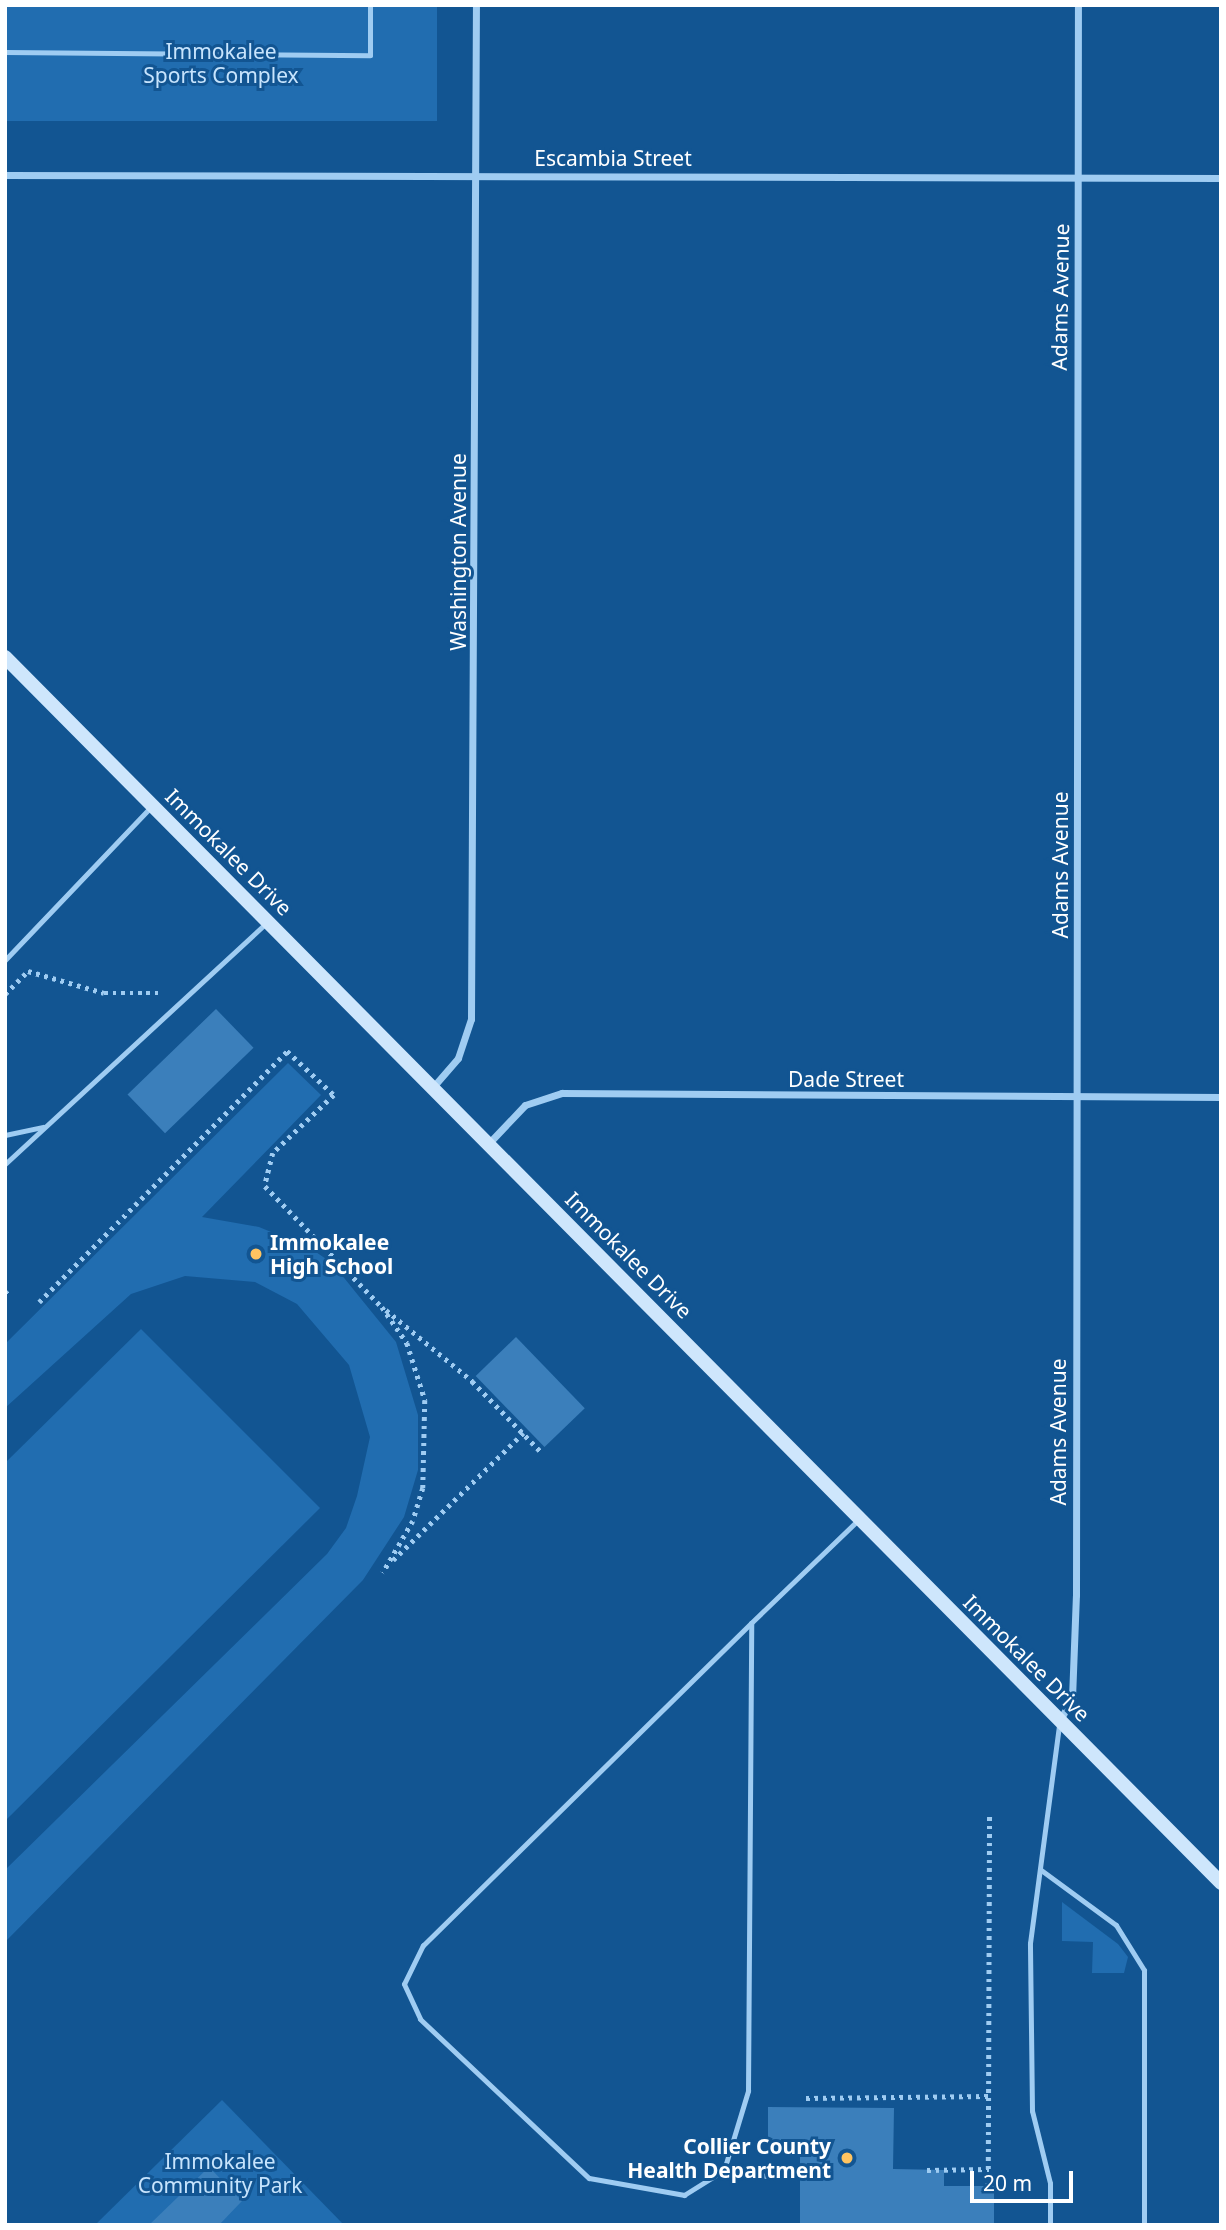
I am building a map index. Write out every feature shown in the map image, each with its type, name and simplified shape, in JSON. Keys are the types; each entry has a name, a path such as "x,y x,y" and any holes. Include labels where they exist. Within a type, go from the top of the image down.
{"street":[{"name":"Washington Avenue","path":"433,1087 458,1058 471,1019 476,5"},
{"name":"Adams Avenue","path":"1059,1720 1072,1698 1076,1595 1078,5"},
{"name":"Escambia Street","path":"5,175 1079,174 1221,178"},
{"name":"Immokalee Drive","path":"5,657 1221,1883"},
{"name":"Dade Street","path":"489,1143 525,1105 562,1093 1221,1097"}],"lane":[{"path":"5,52 370,55 370,5"},
{"path":"5,960 153,806"},
{"path":"5,1164 268,921"},
{"path":"5,1135 43,1127"},
{"path":"780,2178 724,2171 684,2195 589,2178 420,2019 404,1984 422,1945 859,1518"},
{"path":"724,2171 748,2091 751,1623"},
{"path":"1050,2225 1050,2183 1032,2111 1030,1943 1059,1720"},
{"path":"1041,1870 1116,1925 1144,1970 1144,2225"}],"path":[{"path":"5,993 28,971 104,993 187,993"},
{"path":"39,1302 287,1051 334,1095 273,1153 265,1186 382,1307 542,1453"},
{"path":"382,1307 417,1367 428,1443 413,1521 383,1573"},
{"path":"388,1565 523,1433"},
{"path":"988,2186 989,1813"},
{"path":"806,2098 989,2096"},
{"path":"928,2169 989,2169"}],"green space":[{"name":"Immokalee Sports Complex","path":"5,5 437,5 437,121 5,121"},
{"path":"288,1063 321,1095 202,1217 259,1227 310,1248 332,1263 396,1342 418,1415 418,1470 404,1517 363,1580 5,1942 5,1870 327,1554 346,1528 357,1496 370,1437 349,1365 297,1304 255,1282 185,1276 131,1294 5,1408 5,1344"},
{"path":"141,1329 320,1508 5,1821 5,1463"},
{"path":"1062,1902 1118,1944 1128,1957 1124,1973 1092,1973 1093,1942 1062,1941"},
{"name":"Immokalee Community Park","path":"222,2100 344,2225 95,2225"}],"building":[{"path":"216,1009 254,1048 165,1133 128,1094"},
{"path":"516,1337 585,1408 544,1447 476,1376"},
{"name":"Collier County Health Department","path":"768,2107 894,2108 893,2169 944,2170 944,2186 994,2186 994,2225 800,2225 800,2147 768,2147"},
{"path":"209,2167 242,2201 219,2225 149,2225"}],"place":[{"name":"Immokalee High School","path":"256,1254"},
{"name":"Collier County Health Department","path":"847,2158"}]}
